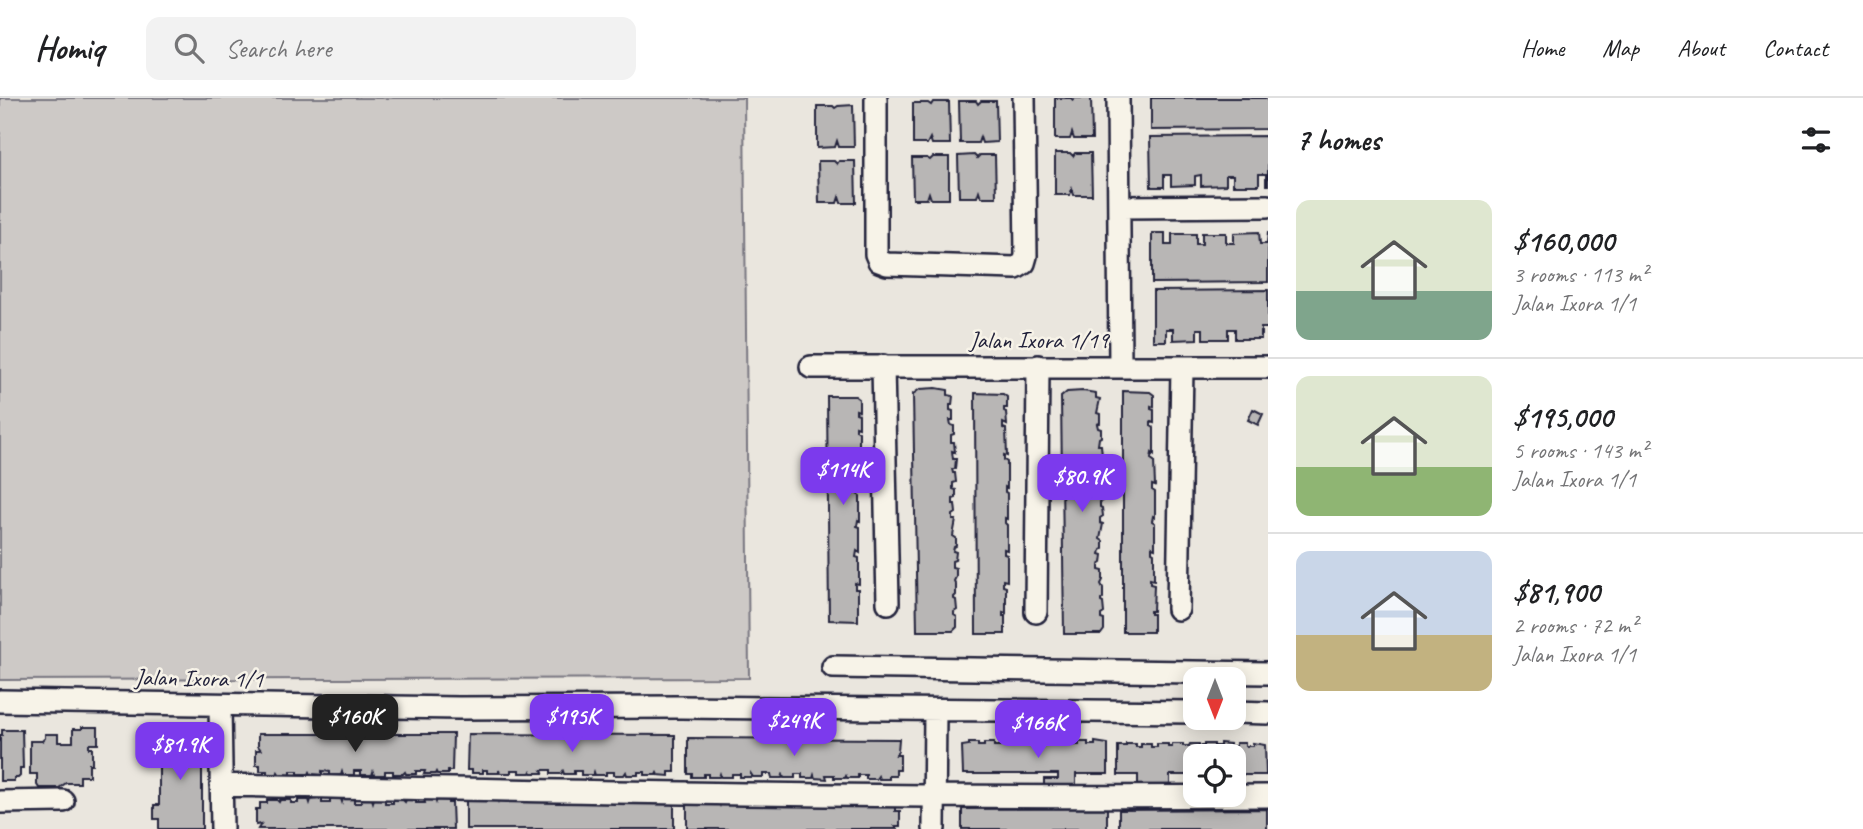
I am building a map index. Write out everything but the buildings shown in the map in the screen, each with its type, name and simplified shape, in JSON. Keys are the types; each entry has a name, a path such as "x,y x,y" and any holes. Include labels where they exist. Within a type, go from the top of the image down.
{"street":[{"path":"876,98 876,254 879,261 887,264 1016,268 1024,263 1026,256 1024,98"},
{"path":"1118,98 1120,366"},
{"path":"1119,207 1268,206"},
{"path":"883,366 888,603"},
{"path":"1036,612 1038,366"},
{"name":"Jalan Ixora 1/19","path":"811,367 1268,367"},
{"path":"1178,609 1182,367"},
{"path":"833,667 1268,673"},
{"name":"Jalan Ixora 1/1","path":"0,701 459,708 680,706 1183,712"},
{"path":"220,705 222,829"},
{"path":"934,829 935,710"},
{"path":"1246,712 1268,713"},
{"path":"221,785 681,794 1268,796"},
{"path":"0,802 63,802"}],"shaded area":[{"path":"0,98 744,98 749,678 0,680"}]}
